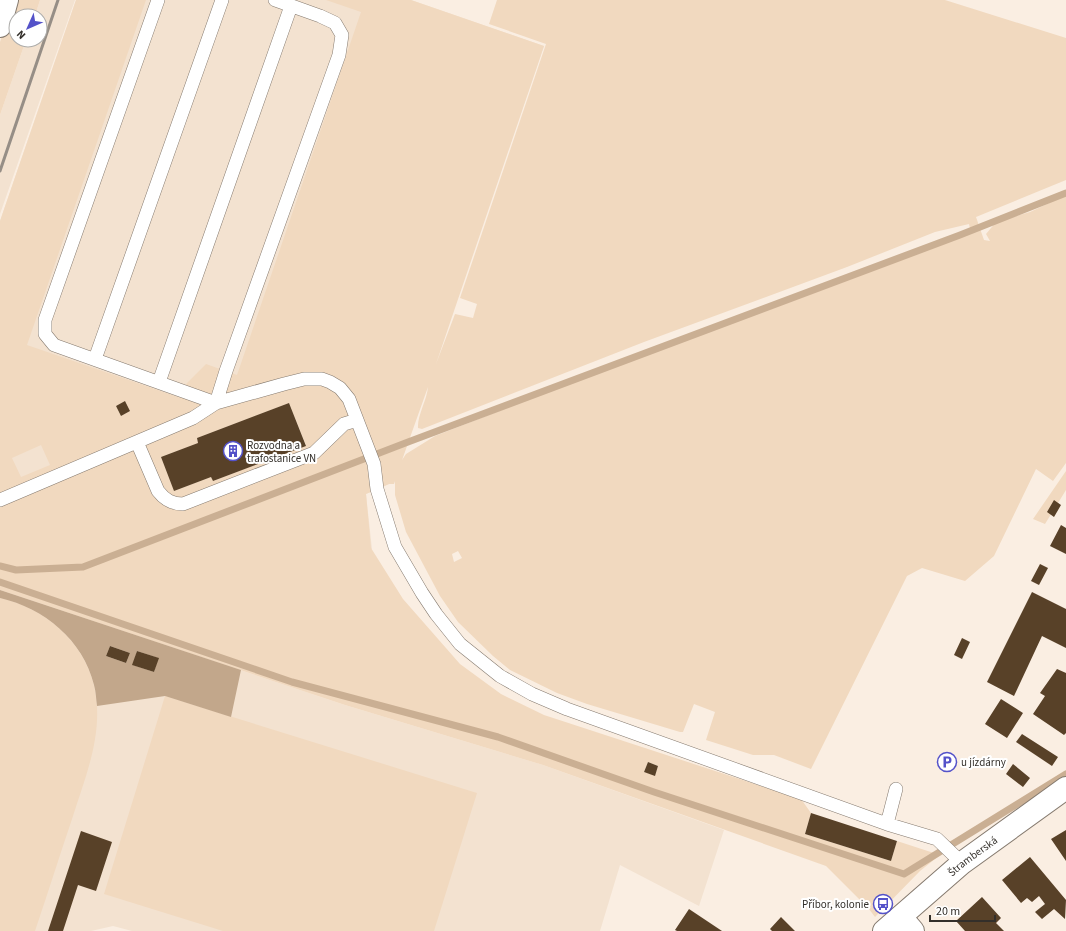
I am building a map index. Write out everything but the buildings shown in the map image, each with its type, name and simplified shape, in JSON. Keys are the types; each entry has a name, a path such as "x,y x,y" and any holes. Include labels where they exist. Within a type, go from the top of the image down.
{"street":[{"path":"0,26 8,0"},
{"name":"Štramberská","path":"884,931 907,924 962,863 1066,788"}],"lane":[{"path":"158,0 45,320 45,334 54,345 216,404"},
{"path":"95,359 222,0"},
{"path":"216,404 339,56 342,34 335,23 275,0"},
{"path":"159,382 291,6"},
{"path":"0,500 193,418 216,404 304,379 322,379 334,384 346,394 374,464 377,489 394,547 436,614 460,644 500,676 525,690 567,709 887,824 937,839 962,863"},
{"path":"137,442 162,497 172,503 183,504 314,453 344,424 357,420"},
{"path":"887,824 896,789"}],"shaded area":[{"path":"13,0 40,0 38,8 11,8"},
{"path":"40,0 75,0 0,214 0,115 23,48 48,48 48,8 38,8"},
{"path":"76,0 411,0 544,46 394,483 366,494 372,549 4,562 0,221"},
{"path":"76,0 146,0 27,345 181,398 186,384 206,364 237,375 361,12 326,0 411,0 544,46 436,364 455,314 473,318 477,304 460,298 546,44 489,24 497,0 945,0 1066,38 1066,180 976,217 984,240 990,241 986,234 996,222 1030,212 1066,195 1066,463 1053,481 1036,469 994,556 965,581 922,568 907,576 811,769 774,755 753,755 706,740 715,712 694,704 683,732 680,732 587,704 557,693 510,670 493,656 458,622 440,596 406,532 395,495 395,481 394,484 389,484 366,494 371,548 403,599 460,664 501,694 544,715 801,799 811,813 805,834 891,861 897,841 940,855 920,871 875,917 869,909 826,866 543,765 345,705 0,590 0,221","holes":["969,224 971,233 761,309 435,436 406,454 402,460 428,387 418,423 418,428 422,429 644,342 847,267 935,232","125,401 130,411 121,416 116,406","289,403 306,445 213,481 211,477 174,491 161,457 198,443 197,438","41,445 50,465 21,477 12,458","458,551 462,558 454,562 452,554","648,762 658,766 655,775 644,772"]},
{"path":"8,16 8,48 23,48 0,115 0,42"},
{"path":"1066,471 1066,490 1045,524 1033,519"},
{"path":"0,590 345,705 543,765 724,830 699,906 620,865 600,931 132,931 113,926 91,931 0,931"},
{"path":"0,590 241,670 231,717 165,696 97,706 95,688 89,669 71,640 59,628 32,609 0,598","holes":["110,646 130,653 126,663 106,656","137,651 158,658 154,672 133,665"]},
{"path":"0,598 37,612 53,623 67,636 79,652 88,668 94,687 97,707 96,735 90,763 35,931 0,931"},
{"path":"165,696 477,793 434,931 223,931 104,894"}],"waterway":[{"path":"0,566 16,570 83,567 408,442 960,235 1066,193"},
{"path":"0,582 292,682 498,737 654,792 904,874 1066,774"}],"railway":[{"path":"0,171 58,0"}],"place":[{"name":"Rozvodna a trafostanice VN","path":"233,451"},
{"name":"u jízdárny","path":"947,762"},
{"name":"Příbor, kolonie","path":"883,904"}]}
